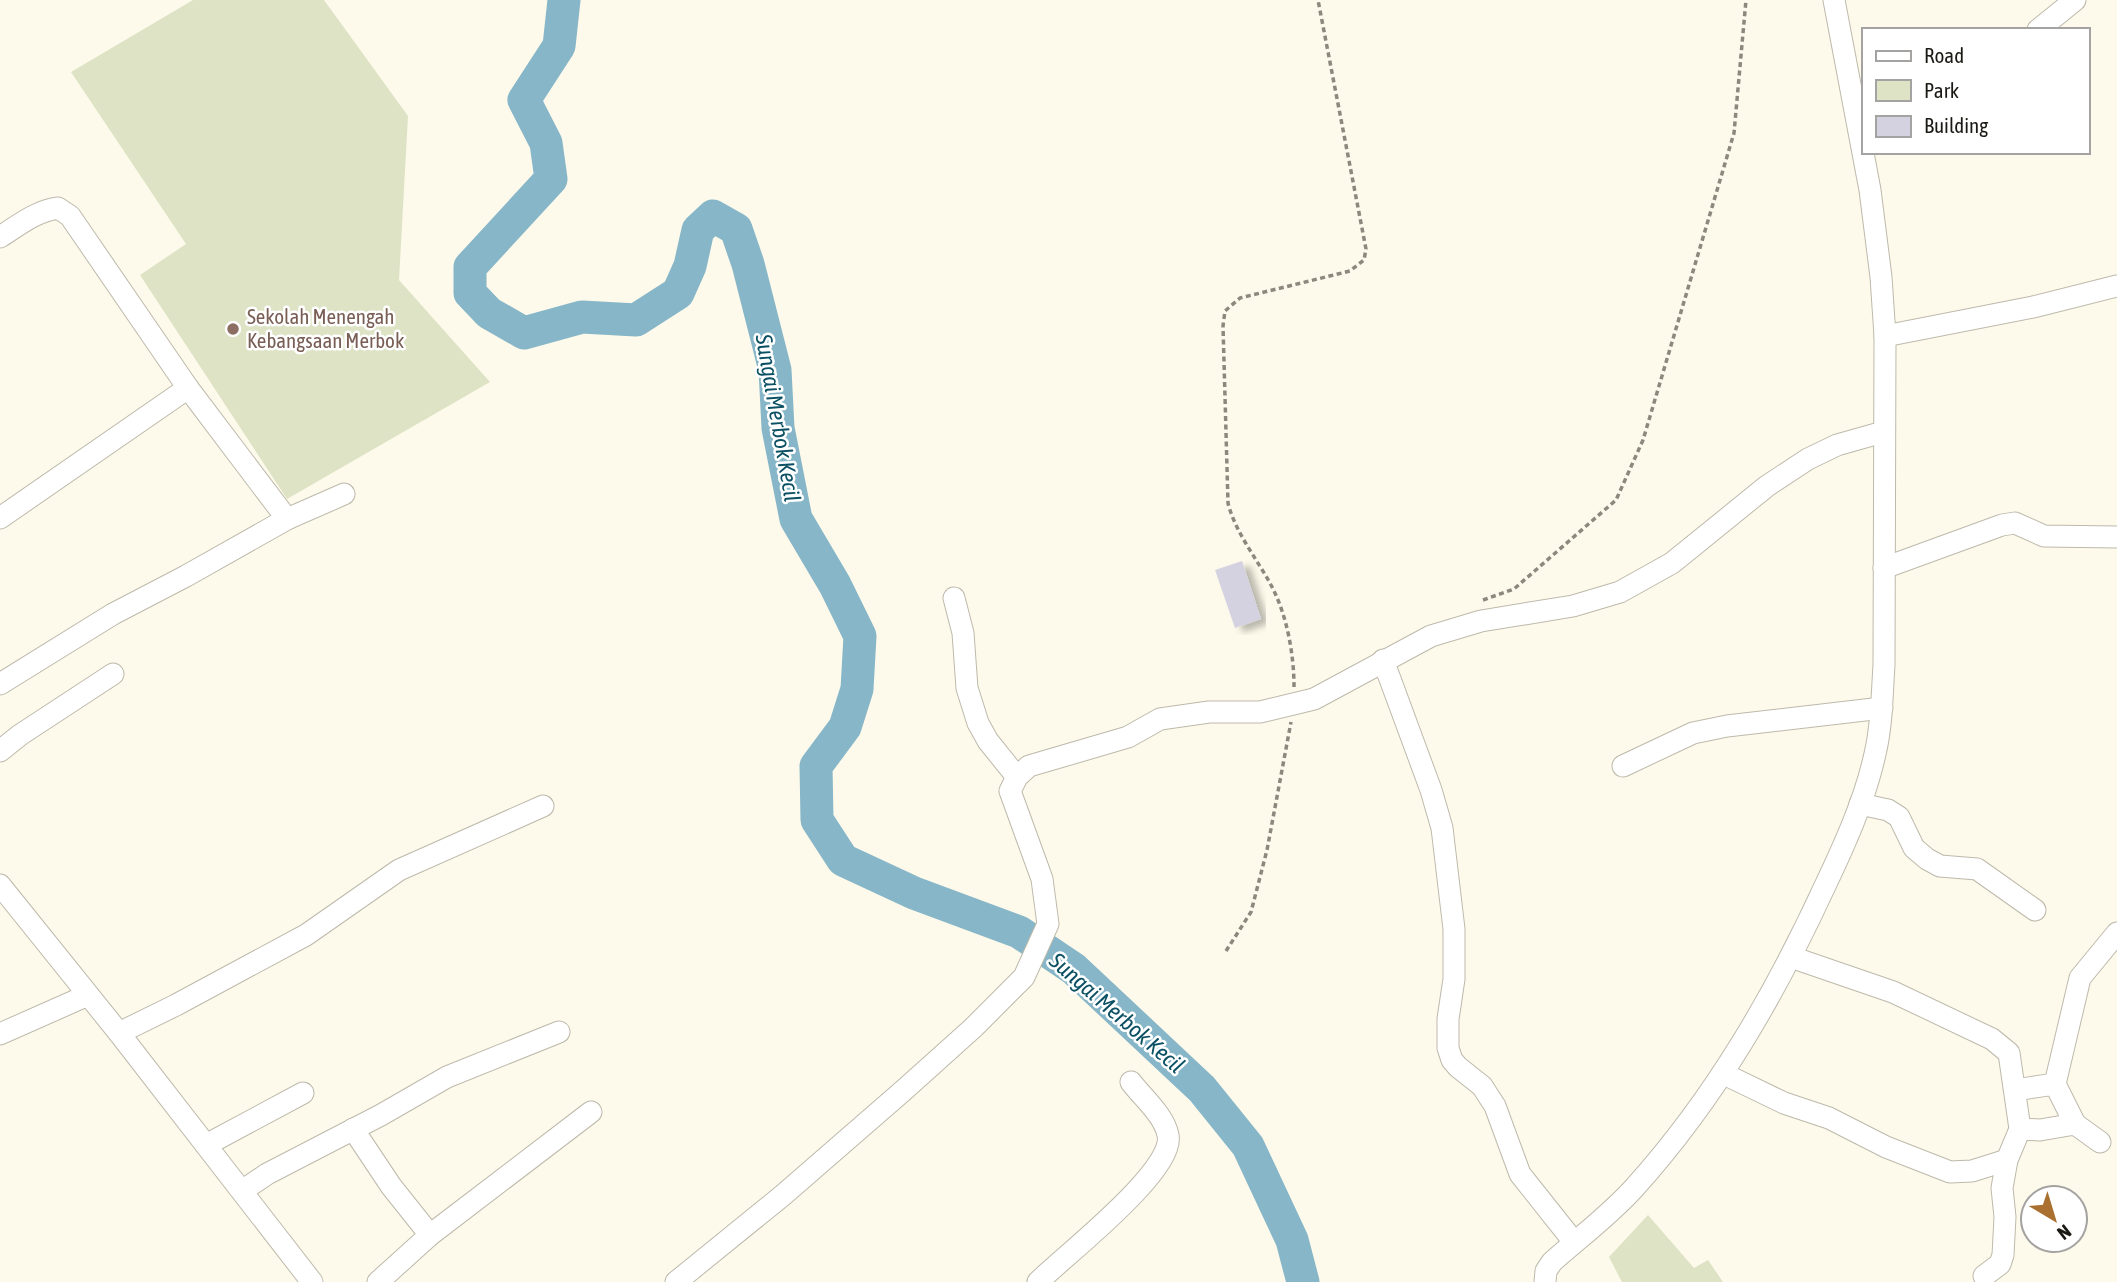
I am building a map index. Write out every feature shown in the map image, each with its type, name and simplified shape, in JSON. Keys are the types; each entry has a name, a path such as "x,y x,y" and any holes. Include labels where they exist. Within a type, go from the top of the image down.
{"street":[{"path":"1834,0 1860,121"},
{"path":"2040,28 2075,0"},
{"path":"1545,1282 1546,1271 1552,1262 1615,1208 1636,1186 1724,1074 1791,957 1844,844 1875,755 1882,708 1885,335 1881,277 1865,154"},
{"path":"0,237 34,215 50,209 58,208 70,216 188,388 287,519"},
{"path":"1885,335 2033,307 2117,286"},
{"path":"0,518 188,388"},
{"path":"676,1282 782,1196 904,1090 973,1028 1024,977 1048,923 1042,879 1010,791 1017,777 1029,766 1128,737 1160,719 1209,712 1260,712 1294,705 1324,694 1431,636 1481,621 1573,606 1620,592 1672,563 1742,505 1798,465 1837,445 1884,432"},
{"path":"0,684 88,628 287,519 344,494"},
{"path":"1884,568 2001,524 2015,523 2044,536 2117,537"},
{"path":"954,598 963,633 967,688 978,723 988,741 1017,777"},
{"path":"1383,660 1431,789 1442,828 1454,929 1454,979 1448,1019 1448,1048 1452,1060 1471,1075 1495,1106 1520,1174 1574,1242"},
{"path":"0,751 20,734 113,674"},
{"path":"1623,766 1693,733 1727,726 1882,708"},
{"path":"1860,804 1888,810 1899,817 1914,848 1927,859 1940,866 1977,869 2035,910"},
{"path":"119,1032 176,1005 306,935 400,870 543,806"},
{"path":"0,886 119,1032 312,1282"},
{"path":"2100,1142 2075,1124 2055,1084 2080,978 2117,933"},
{"path":"1791,957 1893,992 1992,1039 2008,1054 2020,1129 2007,1160 2002,1188 2006,1217 2003,1255 2000,1264 1984,1276"},
{"path":"0,1034 88,995"},
{"path":"242,1191 267,1174 381,1115 447,1077 559,1032"},
{"path":"1724,1074 1784,1103 1829,1118 1886,1147 1950,1172 1972,1171 2007,1160"},
{"path":"1038,1282 1134,1195 1165,1156 1169,1145 1163,1122 1131,1083"},
{"path":"2015,1090 2055,1084"},
{"path":"206,1145 303,1093"},
{"path":"378,1282 430,1235 591,1112"},
{"path":"2020,1129 2040,1130 2075,1124"},
{"path":"353,1129 391,1186 430,1235"}],"path":[{"path":"1226,951 1251,912 1267,850 1294,705 1294,670 1287,629 1273,589 1231,517 1228,503 1223,326 1226,311 1240,298 1350,271 1364,260 1366,249 1318,0"},
{"path":"1481,621 1482,600 1514,589 1616,500 1643,440 1734,133 1746,0"}],"green space":[{"path":"193,0 324,0 408,116 399,280 490,382 287,499 140,275 186,244 71,72"},
{"path":"1648,1215 1694,1268 1708,1260 1723,1282 1622,1282 1609,1257"}],"building":[{"path":"1242,561 1261,619 1235,628 1215,570"}],"waterway":[{"name":"Sungai Merbok Kecil","path":"564,0 559,46 524,100 546,143 551,179 470,267 470,293 489,313 524,333 582,317 636,320 678,293 690,266 698,230 713,216 736,229 748,264 775,370 778,428 796,519 835,585 860,636 857,689 845,727 816,766 817,820 843,860 914,893 1019,932 1074,969 1202,1089 1248,1146 1292,1240 1303,1282"}],"place":[{"name":"Sekolah Menengah Kebangsaan Merbok","path":"233,329"}]}
